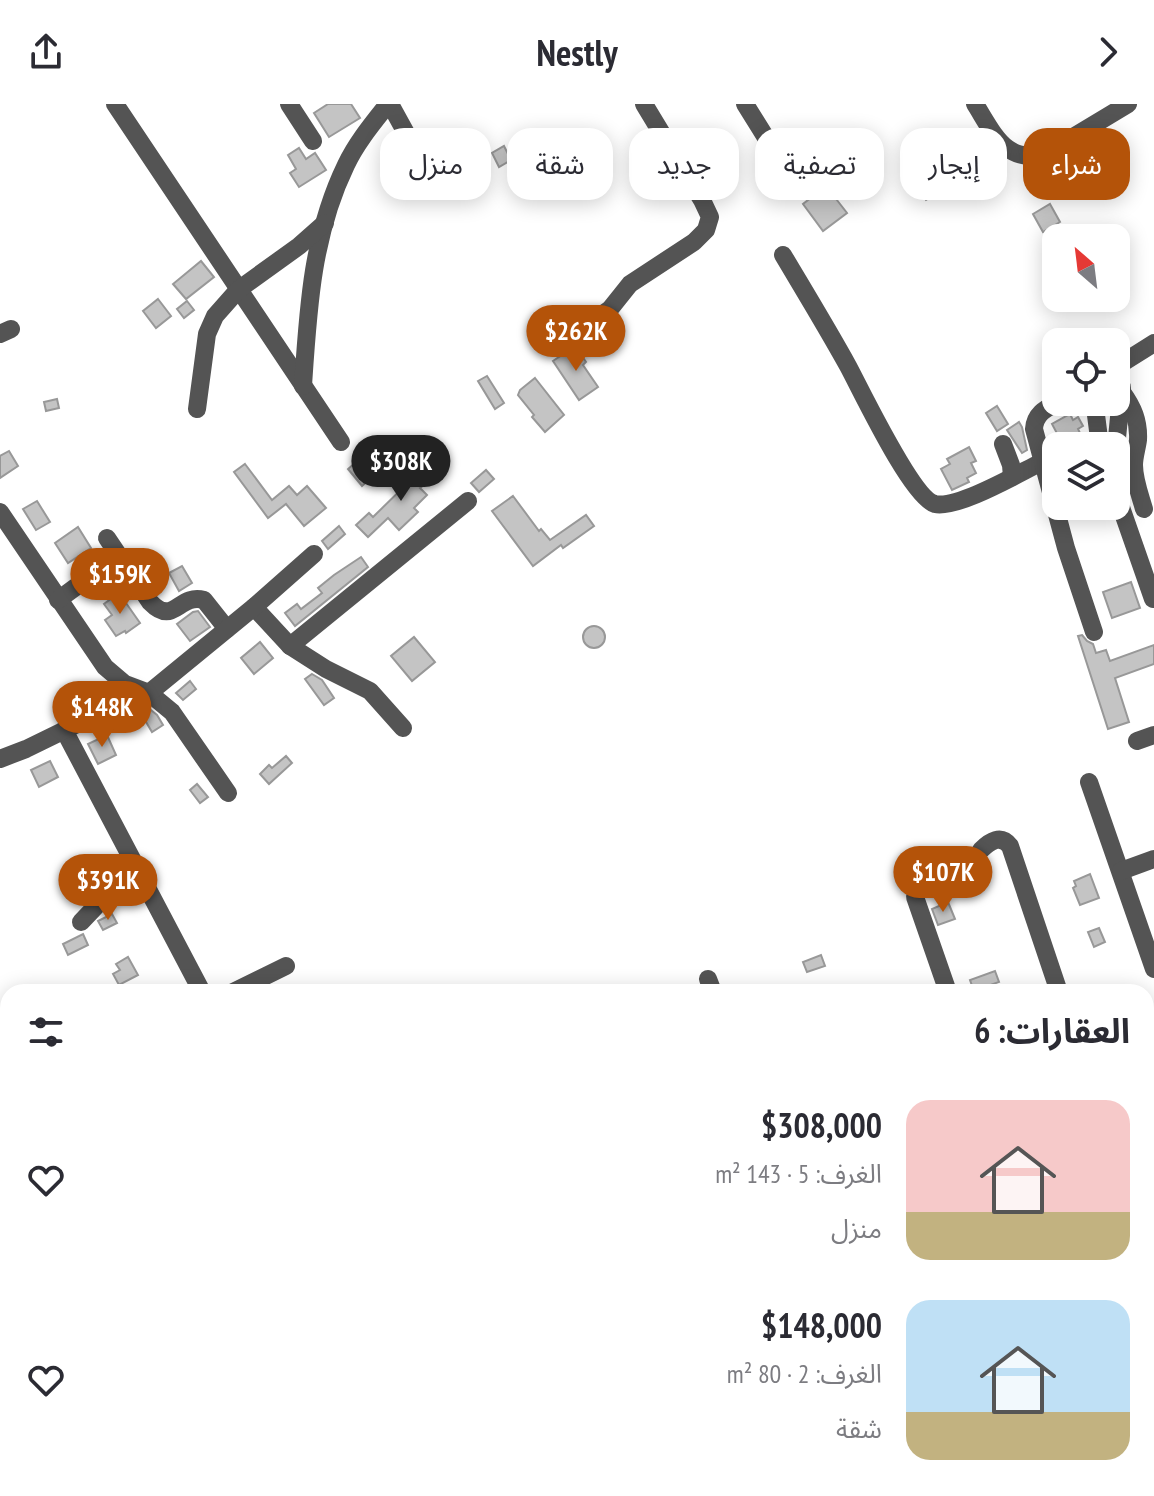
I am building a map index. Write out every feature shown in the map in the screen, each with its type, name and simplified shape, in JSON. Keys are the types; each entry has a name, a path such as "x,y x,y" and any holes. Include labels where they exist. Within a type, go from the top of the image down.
{"street":[{"path":"115,104 341,442"},
{"path":"289,104 313,141"},
{"path":"303,386 309,299 315,259 330,202 363,136 389,104 403,128"},
{"path":"568,339 610,309 630,284 694,242 706,230 710,217 702,200 644,104"},
{"path":"745,104 760,128"},
{"path":"975,104 998,140 1016,154 1027,156 1050,151 1128,104"},
{"path":"197,409 207,334 215,316 238,290 325,223"},
{"path":"783,255 891,447 923,496 932,503 946,504 976,494 1042,462 1034,429 1042,412"},
{"path":"1130,367 1154,343"},
{"path":"1130,402 1136,416 1138,439 1134,473 1144,509"},
{"path":"1003,444 1012,477"},
{"path":"290,646 468,501"},
{"path":"0,512 105,667 125,684 149,693 172,712 228,793"},
{"path":"1058,520 1094,632"},
{"path":"1125,520 1153,599"},
{"path":"107,538 162,613 192,598 199,598 227,629"},
{"path":"149,693 314,554"},
{"path":"58,600 118,556"},
{"path":"254,607 290,646 370,691 403,728"},
{"path":"0,759 108,709"},
{"path":"64,730 198,984"},
{"path":"1089,782 1154,969"},
{"path":"981,850 987,843 999,839 1007,842 1013,852 1056,984"},
{"path":"1121,871 1154,859"},
{"path":"81,922 135,865"},
{"path":"915,897 945,984"},
{"path":"249,984 286,966"}],"building":[{"path":"328,104 351,104 360,118 329,137 314,113"},
{"path":"504,146 507,162 499,167 492,153"},
{"path":"299,148 306,159 315,153 326,170 299,187 290,173 296,169 288,155"},
{"path":"808,200 837,200 847,213 823,231 803,204"},
{"path":"1050,204 1060,222 1042,224 1042,230 1033,214"},
{"path":"201,261 214,277 186,299 173,284"},
{"path":"158,299 171,316 156,328 143,311"},
{"path":"187,301 194,310 184,318 177,309"},
{"path":"576,348 598,387 579,400 553,361"},
{"path":"487,376 504,403 495,409 478,381"},
{"path":"535,378 564,415 545,432 518,395"},
{"path":"57,399 59,408 46,411 44,402"},
{"path":"997,406 1008,424 997,431 986,413"},
{"path":"1071,416 1073,420 1078,417 1083,426 1078,429 1080,432 1056,432 1052,424"},
{"path":"1019,422 1027,450 1022,453 1007,430"},
{"path":"969,447 976,461 971,463 976,473 967,478 969,482 952,490 941,469 950,464 947,459"},
{"path":"371,449 385,465 362,486 348,469"},
{"path":"9,451 18,466 0,478 0,456"},
{"path":"426,461 437,475 420,488 427,495 414,508 418,512 399,530 388,518 368,537 356,525 369,513 373,517 416,475 412,471"},
{"path":"245,464 272,500 289,486 297,495 307,486 326,508 304,526 286,504 268,518 234,472"},
{"path":"486,470 494,479 479,492 471,483"},
{"path":"513,496 539,531 541,529 550,540 586,515 594,526 533,566 492,511"},
{"path":"37,501 50,522 36,530 23,509"},
{"path":"339,526 345,534 328,549 322,541"},
{"path":"78,527 91,548 68,563 55,543"},
{"path":"361,557 368,567 295,626 285,613 297,604 301,609 322,593 318,588"},
{"path":"182,566 192,583 179,591 169,573"},
{"path":"1131,582 1140,608 1112,618 1103,592"},
{"path":"119,593 140,623 116,636 105,620 112,615 104,604"},
{"path":"198,611 210,627 190,641 177,624"},
{"path":"594,626 602,629 605,637 602,645 594,648 586,645 583,637 586,629"},
{"path":"1082,635 1093,644 1096,653 1106,650 1110,661 1154,645 1154,664 1115,678 1129,722 1108,729 1078,636"},
{"path":"414,637 435,662 412,681 391,656"},
{"path":"260,642 273,658 254,674 241,658"},
{"path":"312,674 322,680 334,698 324,705 305,679"},
{"path":"190,681 196,689 183,700 176,693"},
{"path":"146,706 163,725 152,732 139,710"},
{"path":"107,735 116,755 98,764 88,744"},
{"path":"286,756 292,763 269,784 260,774"},
{"path":"50,761 58,777 39,787 31,770"},
{"path":"197,784 208,797 200,803 190,790"},
{"path":"960,850 969,874 943,884 934,860"},
{"path":"1090,874 1099,898 1080,905 1073,888 1076,886 1074,881"},
{"path":"948,902 955,919 938,925 932,909"},
{"path":"112,914 117,923 103,930 98,921"},
{"path":"1099,928 1105,942 1094,947 1088,932"},
{"path":"83,934 88,945 68,955 63,944"},
{"path":"821,955 825,966 807,972 803,962"},
{"path":"128,957 138,975 118,984 113,974 120,970 116,964"},
{"path":"995,971 999,982 971,984 970,980"}]}
